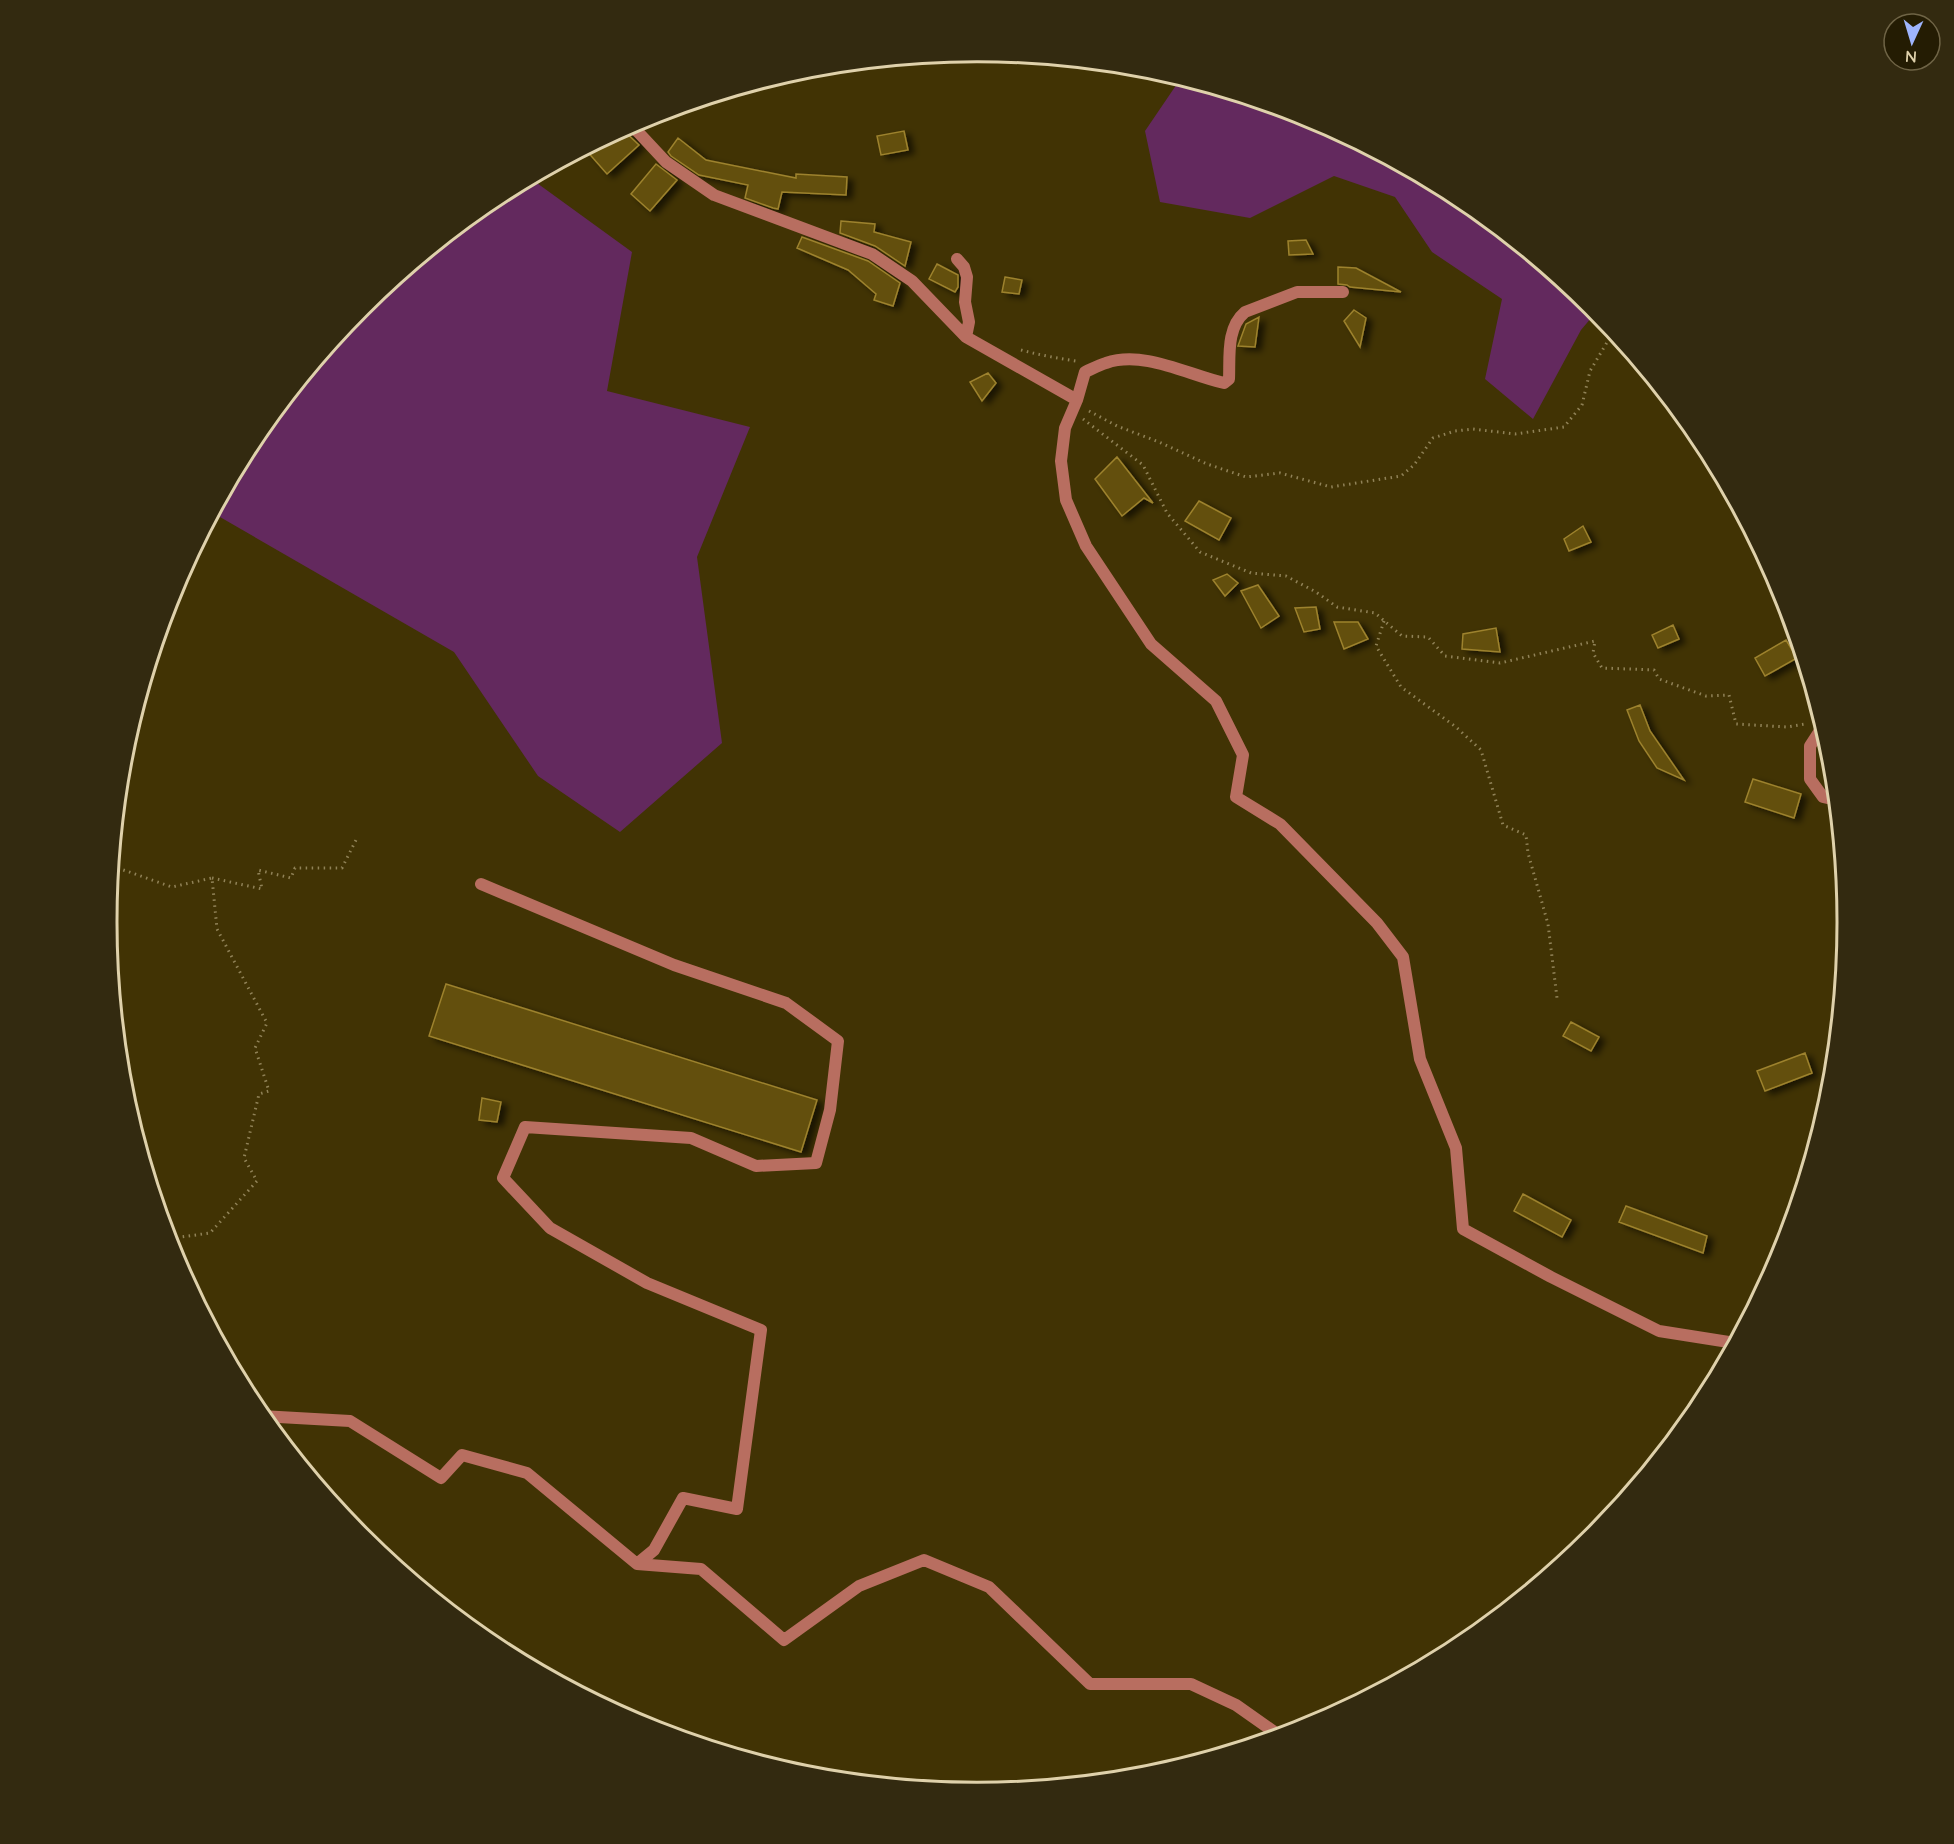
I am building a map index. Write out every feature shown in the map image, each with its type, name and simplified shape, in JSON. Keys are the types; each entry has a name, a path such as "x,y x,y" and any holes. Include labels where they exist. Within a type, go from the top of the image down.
{"street":[{"path":"638,132 666,162 714,195 872,254 912,282 966,337 1074,405"},
{"path":"957,259 964,267 967,277 965,302 969,322 966,337"},
{"path":"1343,292 1297,292 1245,312 1232,334 1228,380 1224,383 1158,364 1131,360 1107,362 1085,372 1065,428 1061,461 1066,500 1086,546 1152,644 1216,701 1243,755 1236,796 1280,824 1377,923 1403,957 1420,1059 1456,1148 1463,1229 1551,1277 1659,1331 1728,1342"},
{"path":"1817,736 1810,746 1810,778 1823,797 1828,798"},
{"path":"481,884 674,965 786,1003 838,1041 830,1110 816,1162 756,1166 691,1138 525,1127 503,1178 550,1228 647,1283 761,1330 737,1509 683,1498 654,1550 638,1564"},
{"path":"275,1418 350,1421 441,1478 462,1455 527,1473 638,1564 701,1569 784,1640 859,1586 924,1560 989,1587 1090,1684 1191,1684 1236,1705 1272,1730"}],"path":[{"path":"1074,405 1116,426 1236,474 1246,477 1280,472 1331,486 1401,476 1414,465 1433,438 1455,431 1473,429 1515,434 1564,427 1582,405 1590,371 1610,340"},
{"path":"1017,348 1046,357 1054,356 1082,362"},
{"path":"1074,405 1143,465 1167,513 1200,552 1251,573 1286,576 1316,592 1337,607 1375,613 1402,636 1428,637 1445,656 1500,663 1595,641 1593,653 1602,668 1654,670 1659,679 1706,696 1729,695 1736,724 1787,727 1810,723"},
{"path":"1384,621 1376,646 1401,687 1456,727 1481,750 1503,825 1527,835 1528,853 1548,924 1557,998"},
{"path":"118,868 172,887 212,878 262,889 258,870 291,878 295,868 342,868 357,838"},
{"path":"177,1238 210,1233 257,1181 244,1158 259,1094 269,1091 255,1048 267,1023 217,929 212,878"}],"shaded area":[{"path":"1176,85 1254,107 1306,127 1358,150 1455,207 1501,239 1544,275 1590,319 1581,330 1533,419 1485,379 1502,299 1432,252 1395,197 1334,176 1250,218 1160,202 1145,131"},
{"path":"537,183 632,252 607,391 750,427 697,557 722,743 620,832 538,776 454,652 219,516 262,444 294,398 369,314 453,239"}],"building":[{"path":"904,131 908,150 881,155 877,136"},
{"path":"629,135 639,145 607,174 589,154"},
{"path":"678,138 706,160 796,178 796,174 847,177 846,195 782,192 778,209 773,208 745,198 748,185 699,175 671,156 668,152"},
{"path":"656,164 677,180 650,211 631,194"},
{"path":"841,221 875,224 874,232 911,242 905,266 875,246 840,233"},
{"path":"802,237 868,261 900,283 893,306 874,300 876,294 848,270 797,248"},
{"path":"1306,240 1313,254 1289,255 1288,241"},
{"path":"937,264 958,275 958,287 955,292 929,279"},
{"path":"1338,267 1356,268 1401,292 1338,284"},
{"path":"1005,277 1022,280 1019,294 1002,292"},
{"path":"1354,310 1366,318 1360,347 1344,321"},
{"path":"1259,317 1255,347 1238,346 1246,324"},
{"path":"988,373 996,383 982,401 970,382"},
{"path":"1117,457 1153,503 1144,498 1122,516 1095,479"},
{"path":"1199,501 1231,518 1219,540 1185,521"},
{"path":"1583,526 1591,542 1569,551 1564,539"},
{"path":"1227,574 1238,583 1225,596 1213,580"},
{"path":"1258,585 1279,616 1261,628 1241,591"},
{"path":"1316,607 1320,629 1304,632 1295,608"},
{"path":"1334,622 1358,622 1368,639 1344,649"},
{"path":"1673,625 1679,639 1658,648 1652,635"},
{"path":"1496,628 1500,652 1462,649 1463,634"},
{"path":"1786,640 1796,659 1765,676 1755,658"},
{"path":"1640,705 1650,731 1684,780 1657,768 1639,741 1627,710"},
{"path":"1753,779 1801,794 1794,818 1745,802"},
{"path":"446,984 817,1100 801,1152 429,1036"},
{"path":"1571,1022 1599,1037 1591,1051 1563,1036"},
{"path":"1805,1053 1812,1073 1765,1091 1757,1071"},
{"path":"482,1098 501,1102 497,1122 479,1120"},
{"path":"1523,1194 1571,1220 1562,1237 1514,1211"},
{"path":"1626,1206 1707,1236 1703,1253 1619,1222"}]}
